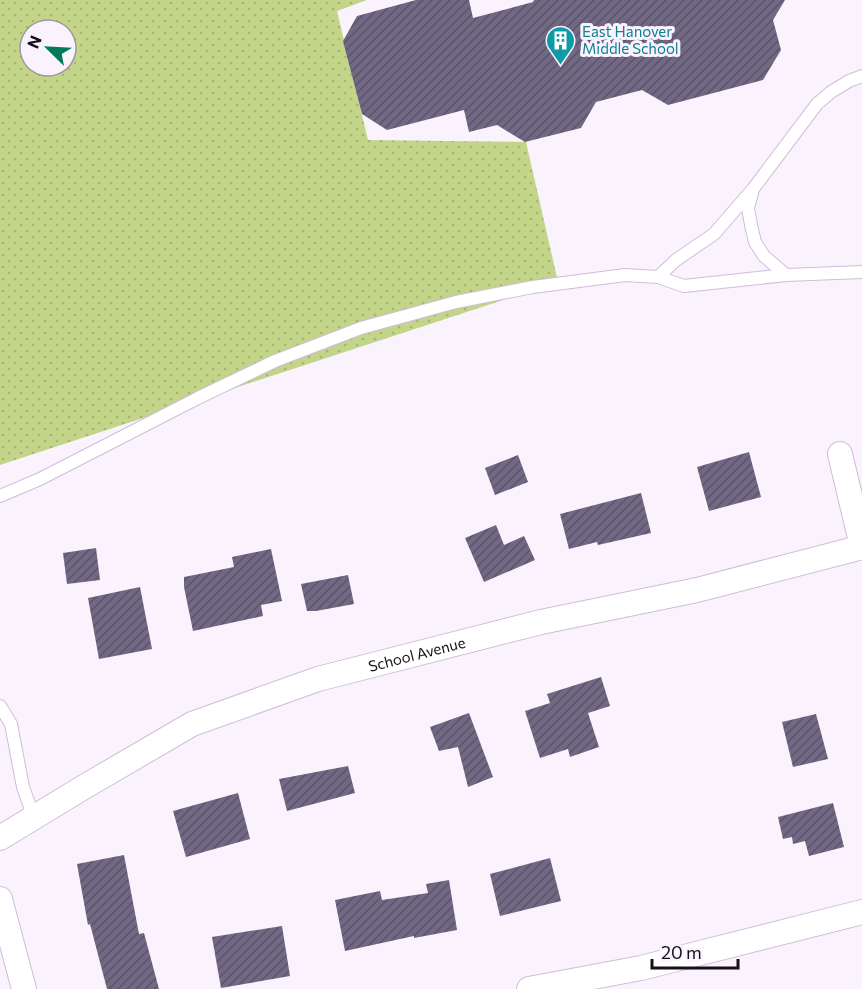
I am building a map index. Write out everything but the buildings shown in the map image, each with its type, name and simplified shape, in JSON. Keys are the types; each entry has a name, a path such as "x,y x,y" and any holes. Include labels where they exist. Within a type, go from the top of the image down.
{"street":[{"path":"840,454 862,547"},
{"name":"School Avenue","path":"0,838 192,724 318,679 541,622 697,590 862,547"},
{"path":"0,899 24,989"},
{"path":"530,989 641,968 862,912"}],"lane":[{"path":"658,277 676,260 714,234 753,189 817,104 831,92 862,76"},
{"path":"753,189 748,207 755,242 764,256 786,275"},
{"path":"0,496 40,479 275,361 361,328 456,302 533,287 625,275 658,277 684,286 786,275 862,272"},
{"path":"0,706 11,724 23,787 34,818"}],"green space":[{"path":"0,0 367,0 337,11 368,140 526,142 558,282 0,465"}],"place":[{"name":"East Hanover Middle School","path":"561,66"}]}
